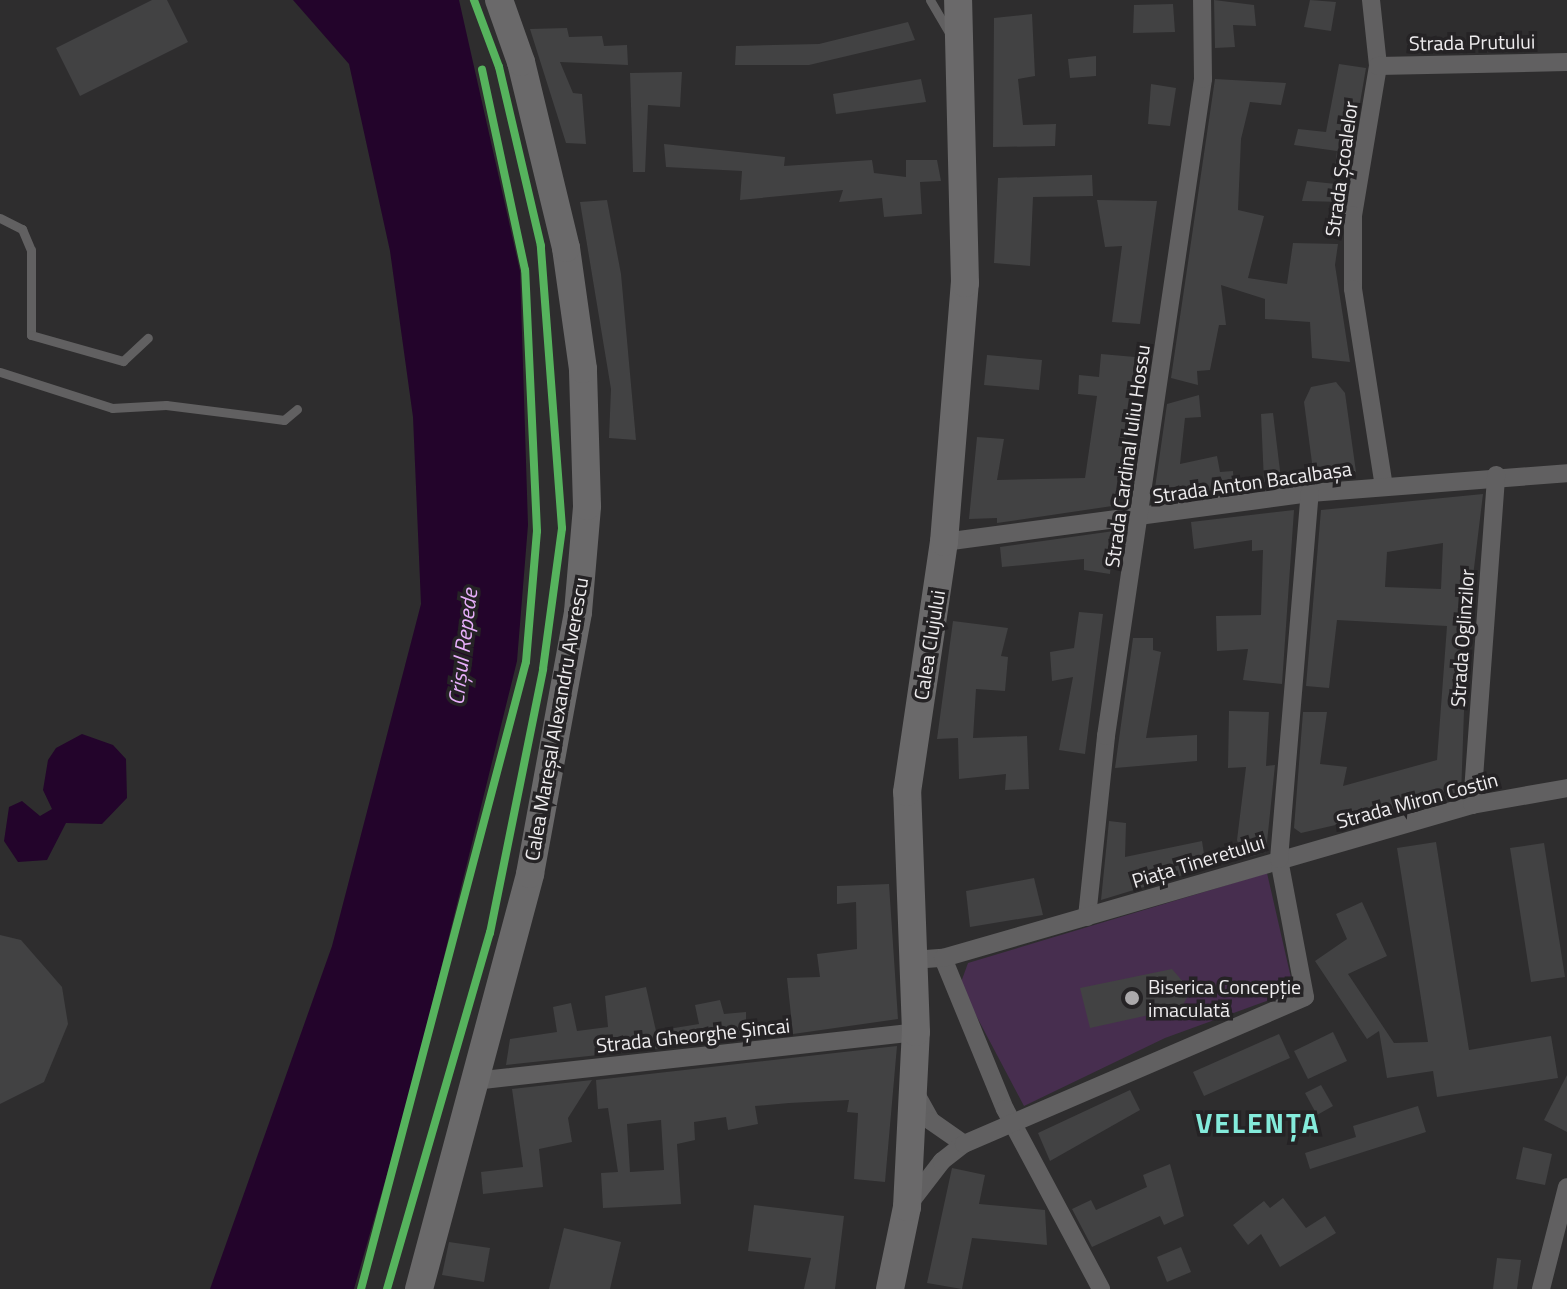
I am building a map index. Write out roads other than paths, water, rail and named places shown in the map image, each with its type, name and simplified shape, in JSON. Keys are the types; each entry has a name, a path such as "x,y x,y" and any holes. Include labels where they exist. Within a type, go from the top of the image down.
{"main road":[{"name":"Calea Mareșal Alexandru Averescu","path":"419,1289 530,874 578,612 587,506 583,369 566,248 521,62 499,0"},
{"name":"Calea Clujului","path":"890,1289 907,1207 916,1032 907,792 944,542 965,283 958,0"}],"street":[{"name":"Strada Cardinal Iuliu Hossu","path":"1087,917 1106,736 1141,520 1203,79 1202,0"},
{"name":"Strada Școalelor","path":"1371,0 1378,66 1353,215 1353,289 1384,486"},
{"name":"Strada Prutului","path":"1378,66 1567,62"},
{"name":"Strada Anton Bacalbașa","path":"944,542 1141,520 1310,493 1496,475 1567,473"},
{"name":"Strada Oglinzilor","path":"1472,805 1496,475"},
{"path":"1279,859 1310,493"},
{"name":"Strada Miron Costin","path":"1279,859 1472,805 1567,788"},
{"name":"Piața Tineretului","path":"907,1207 942,1161 964,1144 1014,1125 1168,1051 1305,997 1279,859 943,958 912,960"},
{"path":"943,958 1014,1125 1101,1289"},
{"name":"Strada Gheorghe Șincai","path":"474,1081 916,1032"},
{"path":"914,1089 931,1121 964,1144"},
{"path":"1541,1289 1567,1187"}],"lane":[{"path":"930,0 960,49"},
{"path":"0,218 22,229 31,250 31,335 123,361 148,338"},
{"path":"0,372 112,408 166,405 284,420 297,409"}],"water":[{"name":"Crișul Repede","path":"293,0 459,0 520,271 528,525 517,661 410,1094 354,1289 210,1289 332,946 421,604 413,417 390,251 349,64"},
{"path":"82,734 113,745 126,759 127,798 102,824 66,823 47,860 18,862 4,841 9,807 22,801 40,816 52,809 43,790 48,760 56,748"}],"place":[{"name":"Biserica Concepție imaculată","path":"1132,998"}],"district":[{"name":"VELENȚA","path":"1258,1123"}]}
